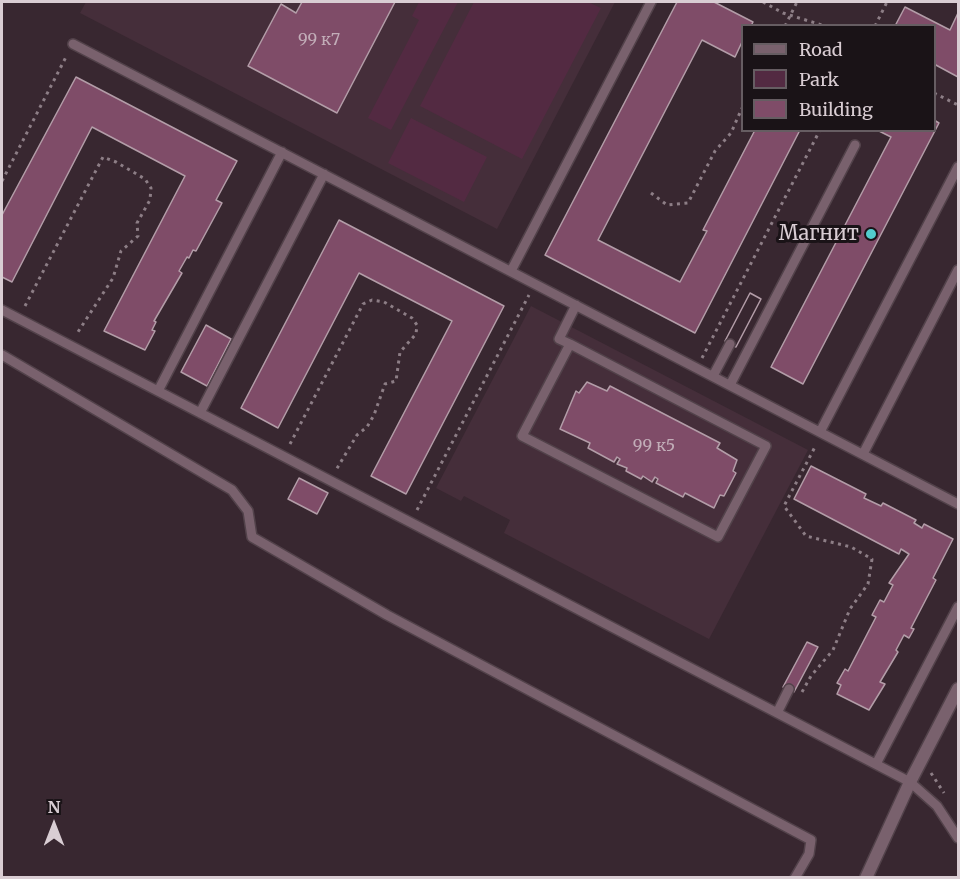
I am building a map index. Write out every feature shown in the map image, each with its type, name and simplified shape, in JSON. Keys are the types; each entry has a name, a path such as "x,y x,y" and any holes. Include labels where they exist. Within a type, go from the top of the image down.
{"street":[{"path":"866,878 910,782 958,688"}],"lane":[{"path":"511,271 651,2"},
{"path":"73,44 958,504"},
{"path":"730,385 855,145"},
{"path":"158,391 282,152"},
{"path":"821,432 958,167"},
{"path":"200,413 324,174"},
{"path":"863,454 958,270"},
{"path":"570,344 522,436 718,537 766,446 570,344 559,339 576,305"},
{"path":"2,310 910,782 937,806 958,838"},
{"path":"713,376 730,344"},
{"path":"2,355 232,490 248,511 252,537 387,615 811,840 809,854 795,878"},
{"path":"876,764 958,607"},
{"path":"777,712 789,690"}],"path":[{"path":"763,2 783,13 819,24"},
{"path":"786,24 797,2"},
{"path":"876,24 887,2"},
{"path":"2,181 73,44"},
{"path":"936,94 958,105"},
{"path":"651,193 667,205 688,203 715,151 731,134 741,110"},
{"path":"697,368 819,132"},
{"path":"19,319 103,157 116,162 144,179 151,188 150,200 137,224 138,237 121,251 113,278 98,298 95,310 83,320 71,346"},
{"path":"411,522 535,284"},
{"path":"284,456 363,304 372,300 384,302 412,318 417,325 416,334 400,352 400,372 396,381 385,384 367,427 357,435 350,451 329,480"},
{"path":"800,696 811,676 833,650 850,609 868,584 872,559 851,547 806,536 784,506 821,432"},
{"path":"922,759 946,796"}],"shaded area":[{"path":"86,2 615,2 497,229 80,13"},
{"path":"531,306 808,450 709,639 504,533 510,520 464,496 461,501 436,488"}],"green space":[{"path":"419,2 458,2 391,130 368,118 419,20 412,16"},
{"path":"474,2 588,2 601,8 522,159 420,106"},
{"path":"411,118 487,157 464,202 388,163"}],"building":[{"path":"302,2 395,2 337,113 248,66 281,4 296,13"},
{"path":"677,2 714,2 753,22 752,24 741,24 741,44 735,57 702,40 598,240 680,282 707,231 703,230 754,132 799,132 695,333 545,255"},
{"path":"905,7 950,30 958,13 958,77 936,65 936,24 896,24"},
{"path":"76,77 237,161 216,200 222,203 196,251 193,250 189,258 187,257 179,271 182,273 154,321 156,322 152,330 155,331 145,350 104,331 185,176 92,127 12,282 2,277 2,215"},
{"path":"881,132 934,132 803,384 771,367 891,137"},
{"path":"339,220 504,306 406,494 371,476 452,321 359,273 278,428 241,408"},
{"path":"750,293 761,299 736,347 725,341"},
{"path":"750,293 761,299 736,347 725,341"},
{"path":"206,325 231,339 207,386 181,372"},
{"path":"587,382 607,391 610,386 720,443 717,448 737,460 733,471 736,473 724,496 720,495 714,508 685,493 683,497 656,483 658,479 655,477 652,482 643,476 641,479 626,471 627,468 617,464 620,459 617,457 614,462 588,448 590,443 560,429 576,391 579,393"},
{"path":"811,466 866,494 864,498 881,506 883,503 916,520 914,523 922,528 924,524 953,539 933,578 936,580 911,628 914,629 909,638 904,635 896,650 898,652 880,682 885,684 869,710 837,694 841,685 837,683 845,669 848,671 876,617 872,615 880,600 884,602 893,585 889,583 909,554 901,549 899,554 794,499"},
{"path":"299,478 328,493 317,514 288,499"},
{"path":"807,642 818,647 794,692 783,687"}],"place":[{"name":"Магнит","path":"871,234"}]}
